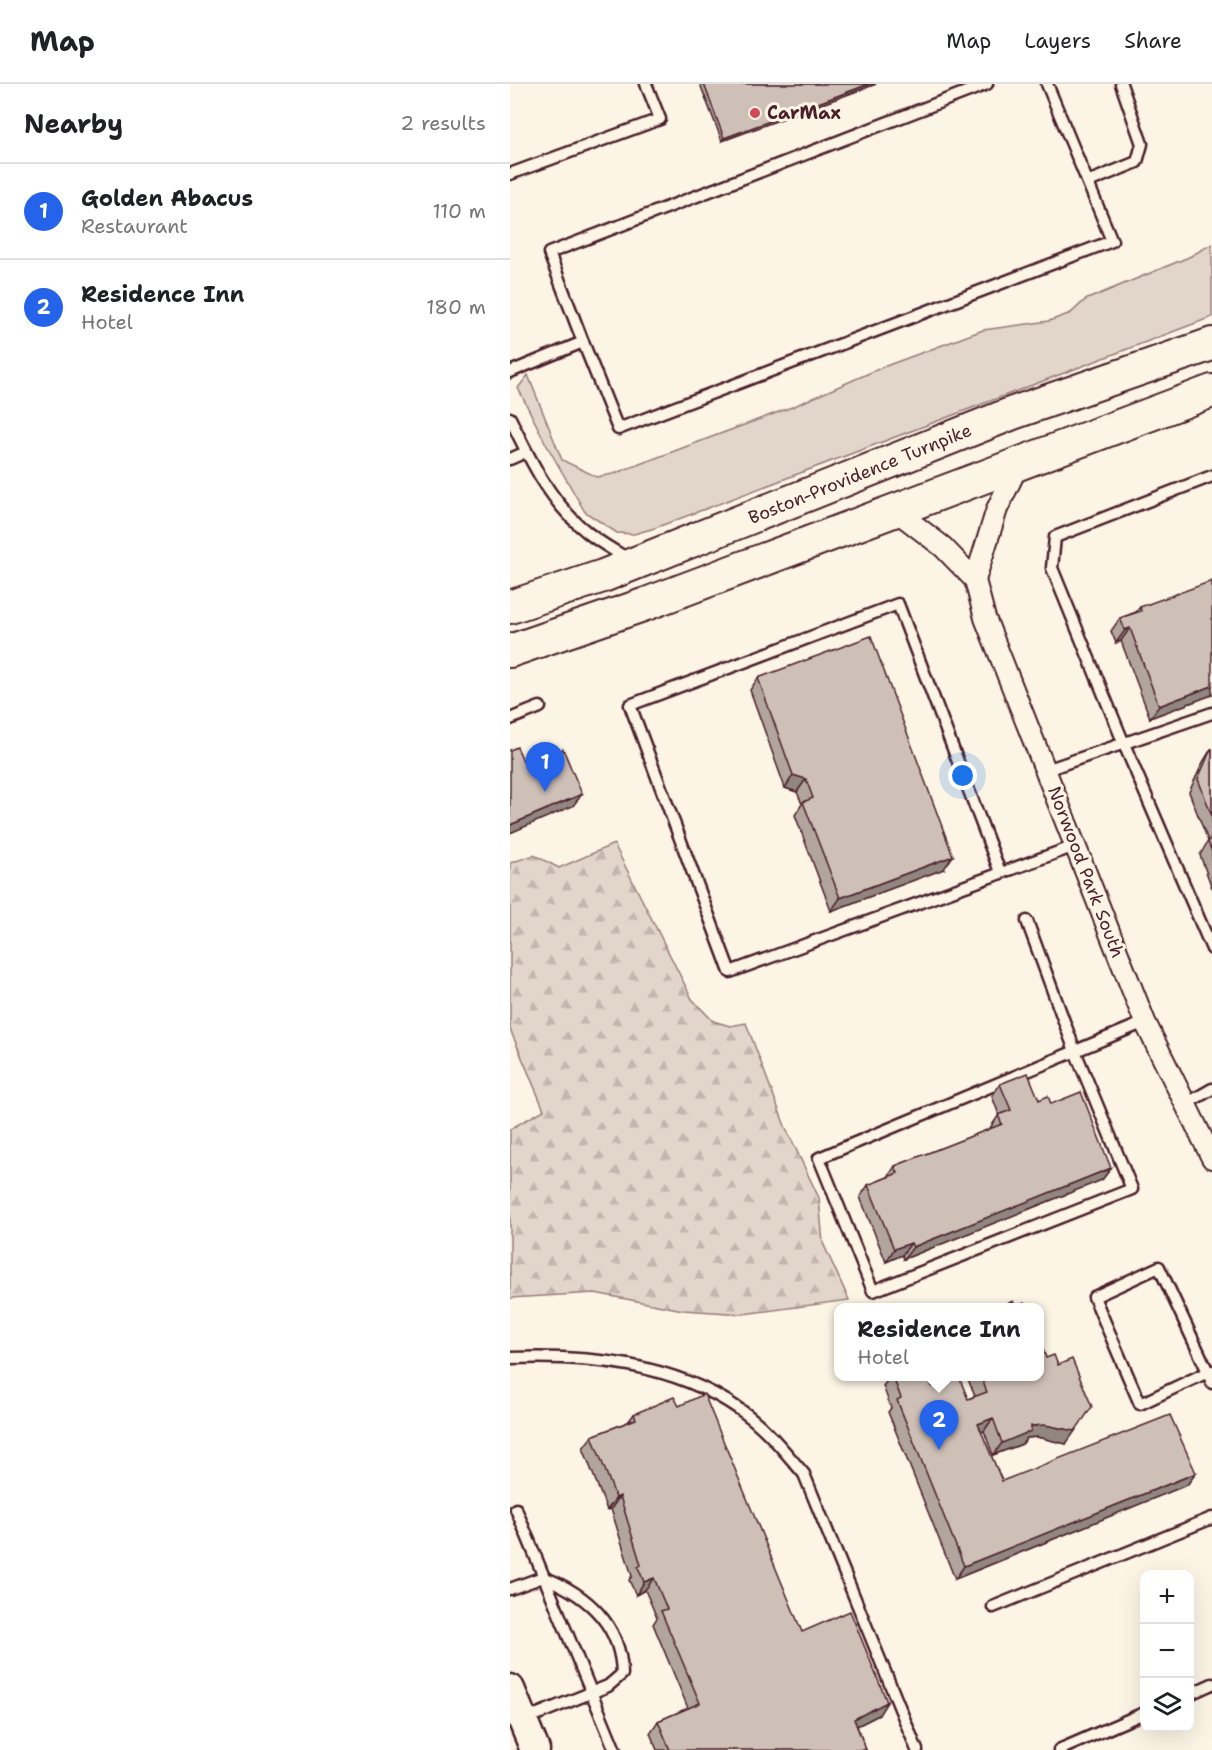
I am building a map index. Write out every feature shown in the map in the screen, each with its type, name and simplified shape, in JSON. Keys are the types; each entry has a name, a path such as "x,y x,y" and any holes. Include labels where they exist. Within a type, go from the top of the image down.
{"main road":[{"name":"Boston-Providence Turnpike","path":"510,607 635,563 1013,413 1212,344"},
{"path":"510,651 646,603 1212,392"}],"street":[{"path":"975,580 997,509 1019,463"},
{"name":"Norwood Park South","path":"895,510 943,547 975,580 985,618 1144,1022 1212,1158"},
{"path":"510,1689 535,1750"}],"lane":[{"path":"510,174 660,119 646,84"},
{"path":"987,84 549,253 618,429 1112,240 1047,84"},
{"path":"1088,182 1137,162 1142,144 1121,84"},
{"path":"510,372 583,342"},
{"path":"510,418 526,452 569,515 587,532 635,563"},
{"path":"510,459 526,452"},
{"path":"1212,476 1055,537 1052,568 1066,607 1212,949"},
{"path":"1000,872 898,604 630,705 730,972 1075,846"},
{"path":"510,719 540,707"},
{"path":"1046,770 1212,713"},
{"path":"1027,921 1075,1051 1132,1189 873,1291 819,1158 1075,1051 1144,1022"},
{"path":"1184,1105 1212,1089"},
{"path":"1159,1267 1211,1376 1140,1404 1094,1297 1159,1267"},
{"path":"510,1358 553,1356 654,1369 699,1386 740,1409 777,1441 804,1474 917,1750"},
{"path":"516,1509 615,1750"},
{"path":"993,1607 1212,1518"},
{"path":"510,1589 543,1576 566,1586 592,1604 614,1637 622,1656 622,1674 608,1686 522,1720"},
{"path":"1194,1692 1212,1684"},
{"path":"1059,1750 1140,1715"}],"green space":[{"path":"1212,244 1212,317 634,534 617,533 585,512 546,444 518,388 528,375 562,460 597,477 613,474 792,407 883,367 983,330 1049,321 1071,313 1085,300 1189,257"},
{"path":"614,844 692,999 713,1021 730,1026 746,1023 785,1126 819,1198 823,1243 849,1300 743,1314 683,1310 595,1293 510,1298 510,1129 544,1110 510,1029 510,863 534,855 559,868"}],"building":[{"name":"CarMax","path":"704,84 869,84 724,138"},
{"path":"1212,581 1212,686 1159,706 1130,628 1125,630 1120,618 1141,611 1140,607"},
{"path":"871,636 953,856 840,898 803,802 813,798 806,779 793,775 758,678"},
{"path":"517,747 525,765 563,749 582,794 510,825 510,750"},
{"path":"1212,749 1212,816 1198,779"},
{"path":"1212,836 1212,852 1208,842"},
{"path":"1028,1073 1039,1100 1048,1096 1051,1104 1081,1092 1111,1168 913,1247 911,1243 894,1249 868,1185 898,1173 895,1166 1002,1124 998,1115 1011,1110 1000,1084"},
{"path":"1044,1352 1046,1358 1054,1355 1058,1365 1072,1359 1092,1407 1075,1431 1045,1425 1031,1426 1031,1431 1002,1443 993,1418 978,1424 1002,1481 1170,1415 1196,1473 964,1566 897,1400 901,1398 895,1381 930,1381 932,1387 946,1381 961,1381 968,1399 987,1392 983,1381 1044,1381"},
{"path":"704,1394 802,1632 850,1611 887,1702 854,1719 866,1750 670,1750 658,1721 700,1703 661,1611 667,1609 654,1578 644,1582 620,1496 616,1498 592,1436 636,1419 634,1414 674,1397 679,1406"}],"place":[{"name":"CarMax","path":"755,113"},
{"name":"Golden Abacus","path":"545,792"},
{"name":"Residence Inn","path":"939,1450"}]}
